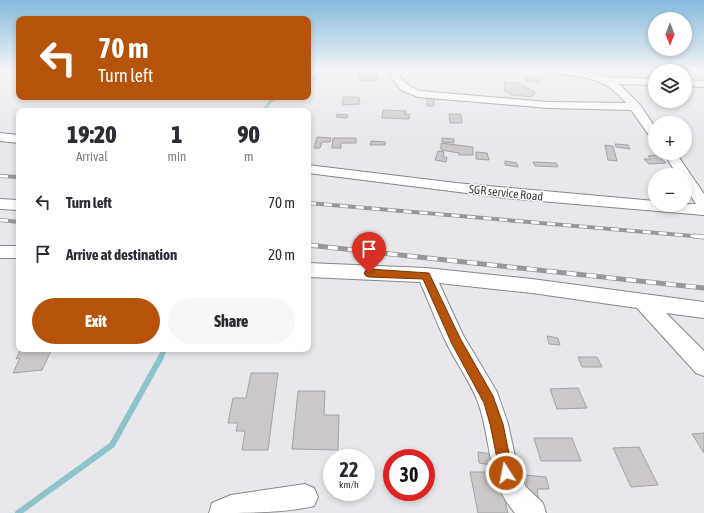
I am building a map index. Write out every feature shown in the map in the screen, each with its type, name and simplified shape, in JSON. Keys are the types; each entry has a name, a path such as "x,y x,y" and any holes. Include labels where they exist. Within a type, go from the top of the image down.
{"street":[{"path":"418,94 548,106 636,107"},
{"path":"622,94 636,107 648,125"},
{"path":"0,137 16,139"},
{"path":"675,160 704,205"},
{"name":"SGR service Road","path":"311,168 411,183 582,201 704,210"},
{"path":"0,204 16,205"},
{"path":"0,252 16,252"},
{"path":"311,270 426,275 532,286 704,310"},
{"path":"426,275 456,341 489,400 496,424 506,473 517,496 533,513"},
{"path":"644,302 704,366"},
{"path":"222,513 231,508 305,497"}],"building":[{"path":"535,94 535,95 532,95 532,97 511,95"},
{"path":"343,97 359,97 360,104 343,105"},
{"path":"427,99 434,99 434,106 427,106"},
{"path":"383,110 406,111 405,114 410,114 409,119 382,118"},
{"path":"337,114 348,115 347,118 336,117"},
{"path":"449,114 461,114 462,123 450,123"},
{"path":"317,137 331,138 330,142 322,142 320,148 314,148"},
{"path":"333,138 356,138 356,143 341,143 341,148 332,148"},
{"path":"442,138 454,139 454,143 442,142"},
{"path":"371,141 385,142 385,145 370,145"},
{"path":"441,143 473,147 473,155 459,155 459,153 441,150"},
{"path":"615,144 628,145 630,149 616,147"},
{"path":"605,145 613,146 617,161 608,160"},
{"path":"438,151 444,152 443,157 447,157 446,162 435,160"},
{"path":"476,152 487,153 489,160 476,159"},
{"path":"644,159 663,160 666,163 649,164"},
{"path":"505,161 517,163 518,167 505,165"},
{"path":"533,162 556,163 558,167 535,166"},
{"path":"547,336 558,338 560,345 549,344"},
{"path":"20,352 51,352 42,370 13,373 20,358 16,359"},
{"path":"578,357 597,357 602,367 582,367"},
{"path":"251,373 278,373 268,450 242,450 245,431 236,431 238,423 228,423 233,398 246,398"},
{"path":"578,388 587,408 557,409 550,389"},
{"path":"298,391 325,391 324,415 339,415 338,449 292,449"},
{"path":"704,433 704,453 692,434"},
{"path":"534,438 572,438 581,461 541,461"},
{"path":"639,447 658,485 631,487 613,448"},
{"path":"478,452 491,454 492,465 479,463"},
{"path":"470,472 498,472 508,513 478,513"},
{"path":"525,475 546,477 549,489 537,489 539,501 530,500"}],"waterway":[{"path":"265,108 273,100"},
{"path":"160,358 163,352"},
{"path":"18,513 112,445 161,357"}],"railway":[{"path":"0,176 16,177"},
{"path":"311,203 704,237 694,236"},
{"path":"0,220 16,222"},
{"path":"311,245 704,288"}],"route":[{"path":"369,273 426,275 456,341 489,400 496,424 506,473"}]}
